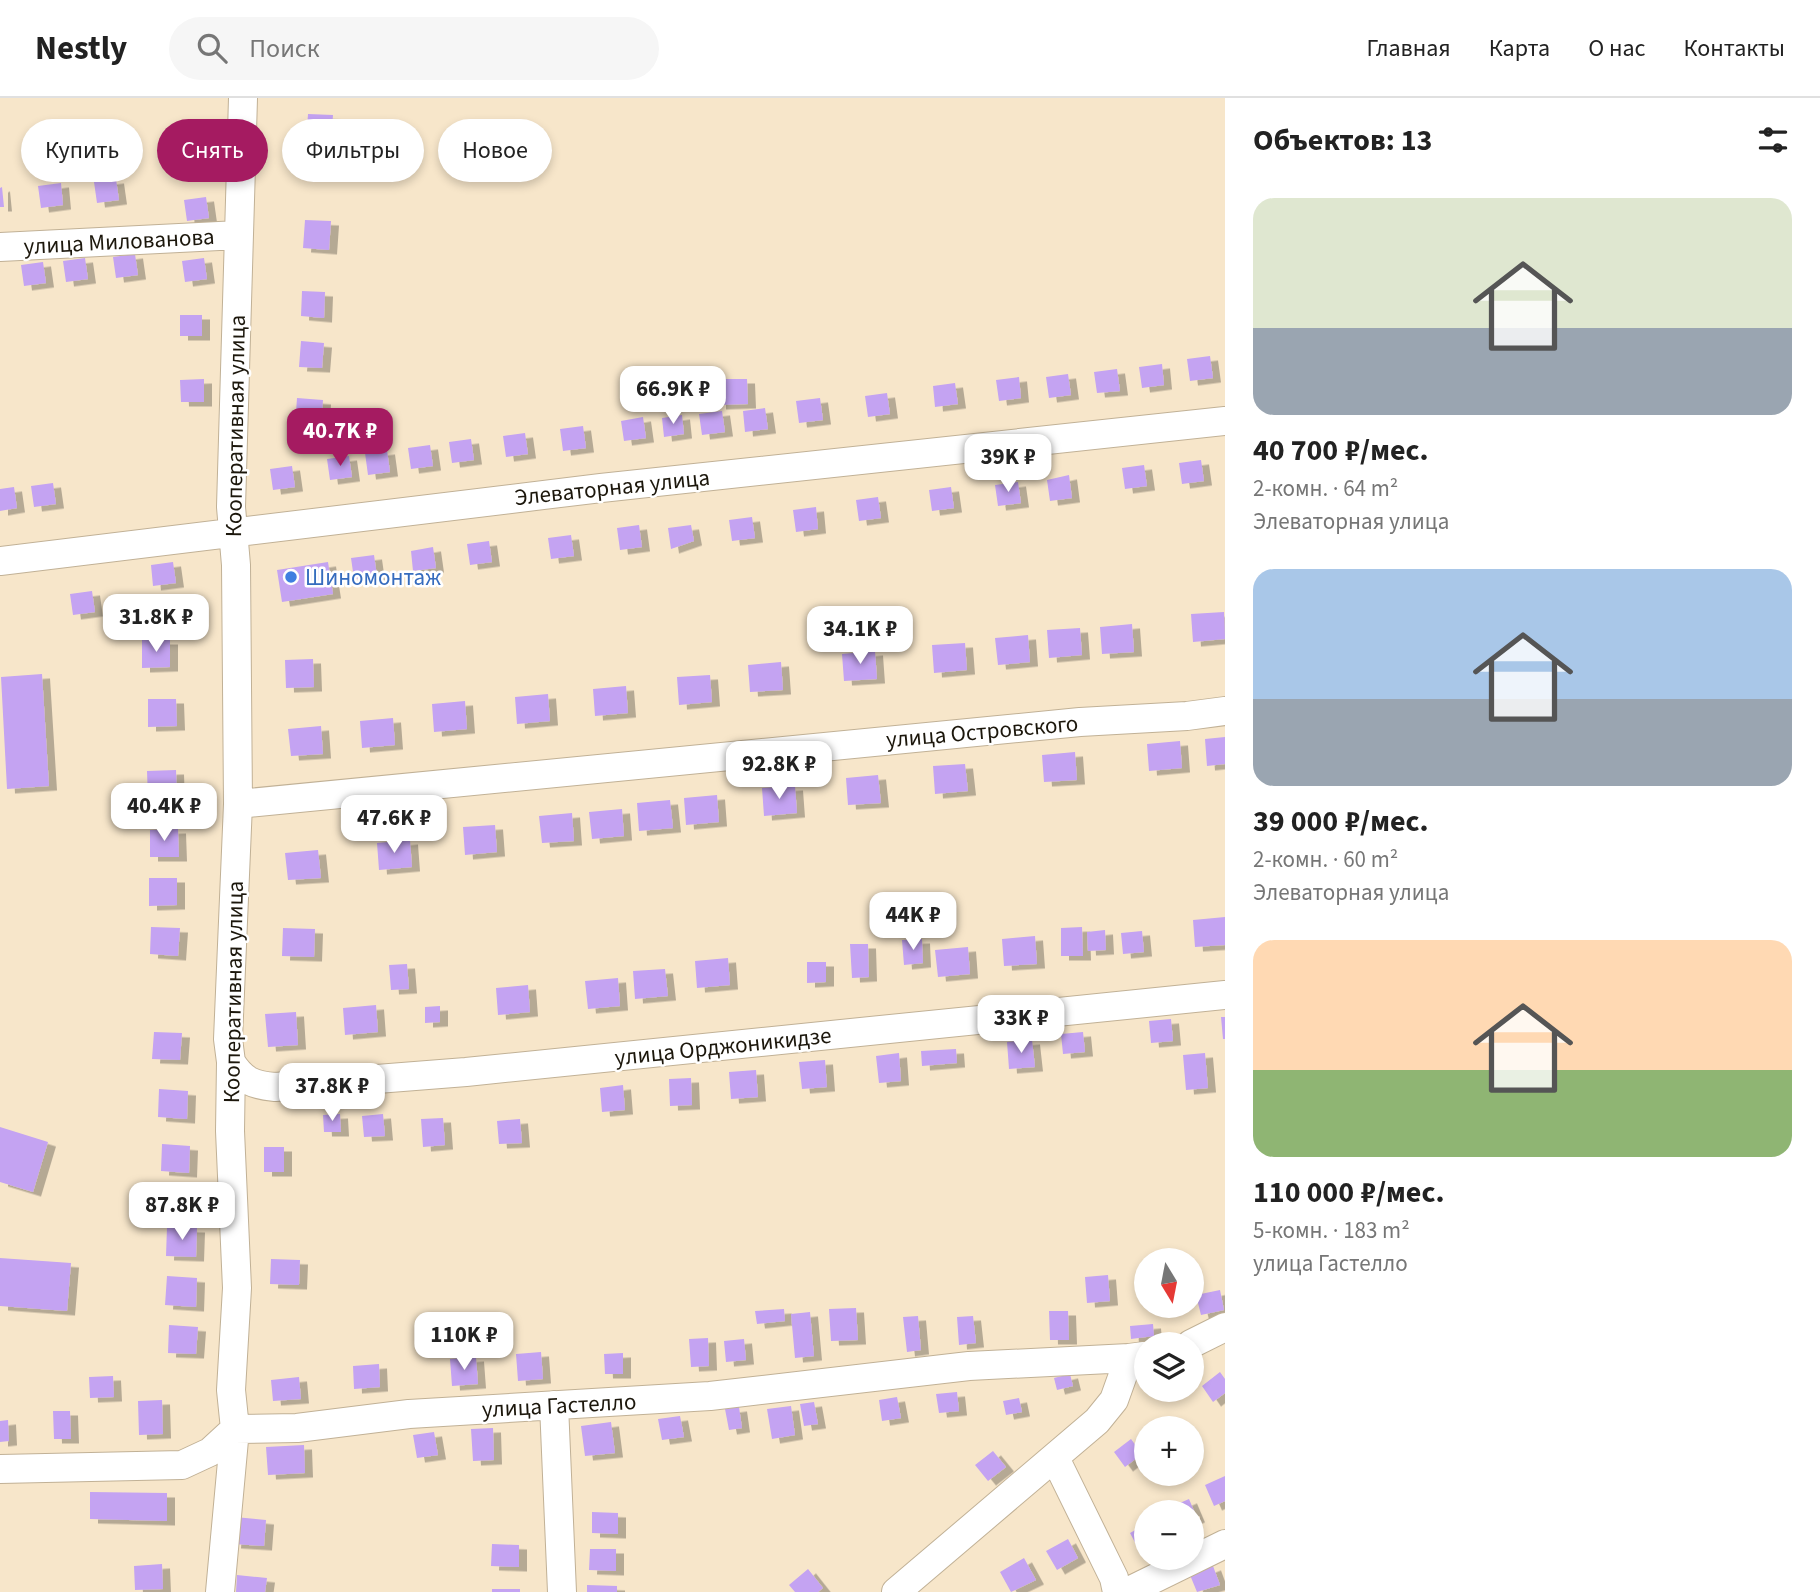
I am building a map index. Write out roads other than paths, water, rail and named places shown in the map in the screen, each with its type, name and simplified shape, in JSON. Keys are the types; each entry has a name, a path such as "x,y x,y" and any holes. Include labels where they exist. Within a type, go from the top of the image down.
{"street":[{"name":"Кооперативная улица","path":"220,1592 235,1429 231,1390 237,1287 230,1131 231,1062 228,1039 238,804 236,565 232,531 243,98"},
{"name":"улица Милованова","path":"0,247 239,235"},
{"name":"Элеваторная улица","path":"0,561 232,531 1225,421"},
{"name":"улица Островского","path":"238,804 1080,722 1187,716 1225,711"},
{"name":"улица Орджоникидзе","path":"231,1062 241,1078 257,1085 275,1087 466,1072 1225,995"},
{"path":"1204,1338 1225,1327"},
{"name":"улица Гастелло","path":"235,1429 297,1428 409,1414 710,1396 968,1366 1134,1357"},
{"path":"897,1592 1097,1421 1114,1400 1134,1364"},
{"path":"554,1405 562,1592"},
{"path":"0,1469 183,1465 210,1452 235,1429"},
{"path":"1055,1458 1114,1578 1117,1592"},
{"path":"1127,1592 1225,1544"}],"place":[{"name":"Шиномонтаж","path":"291,577"}]}
